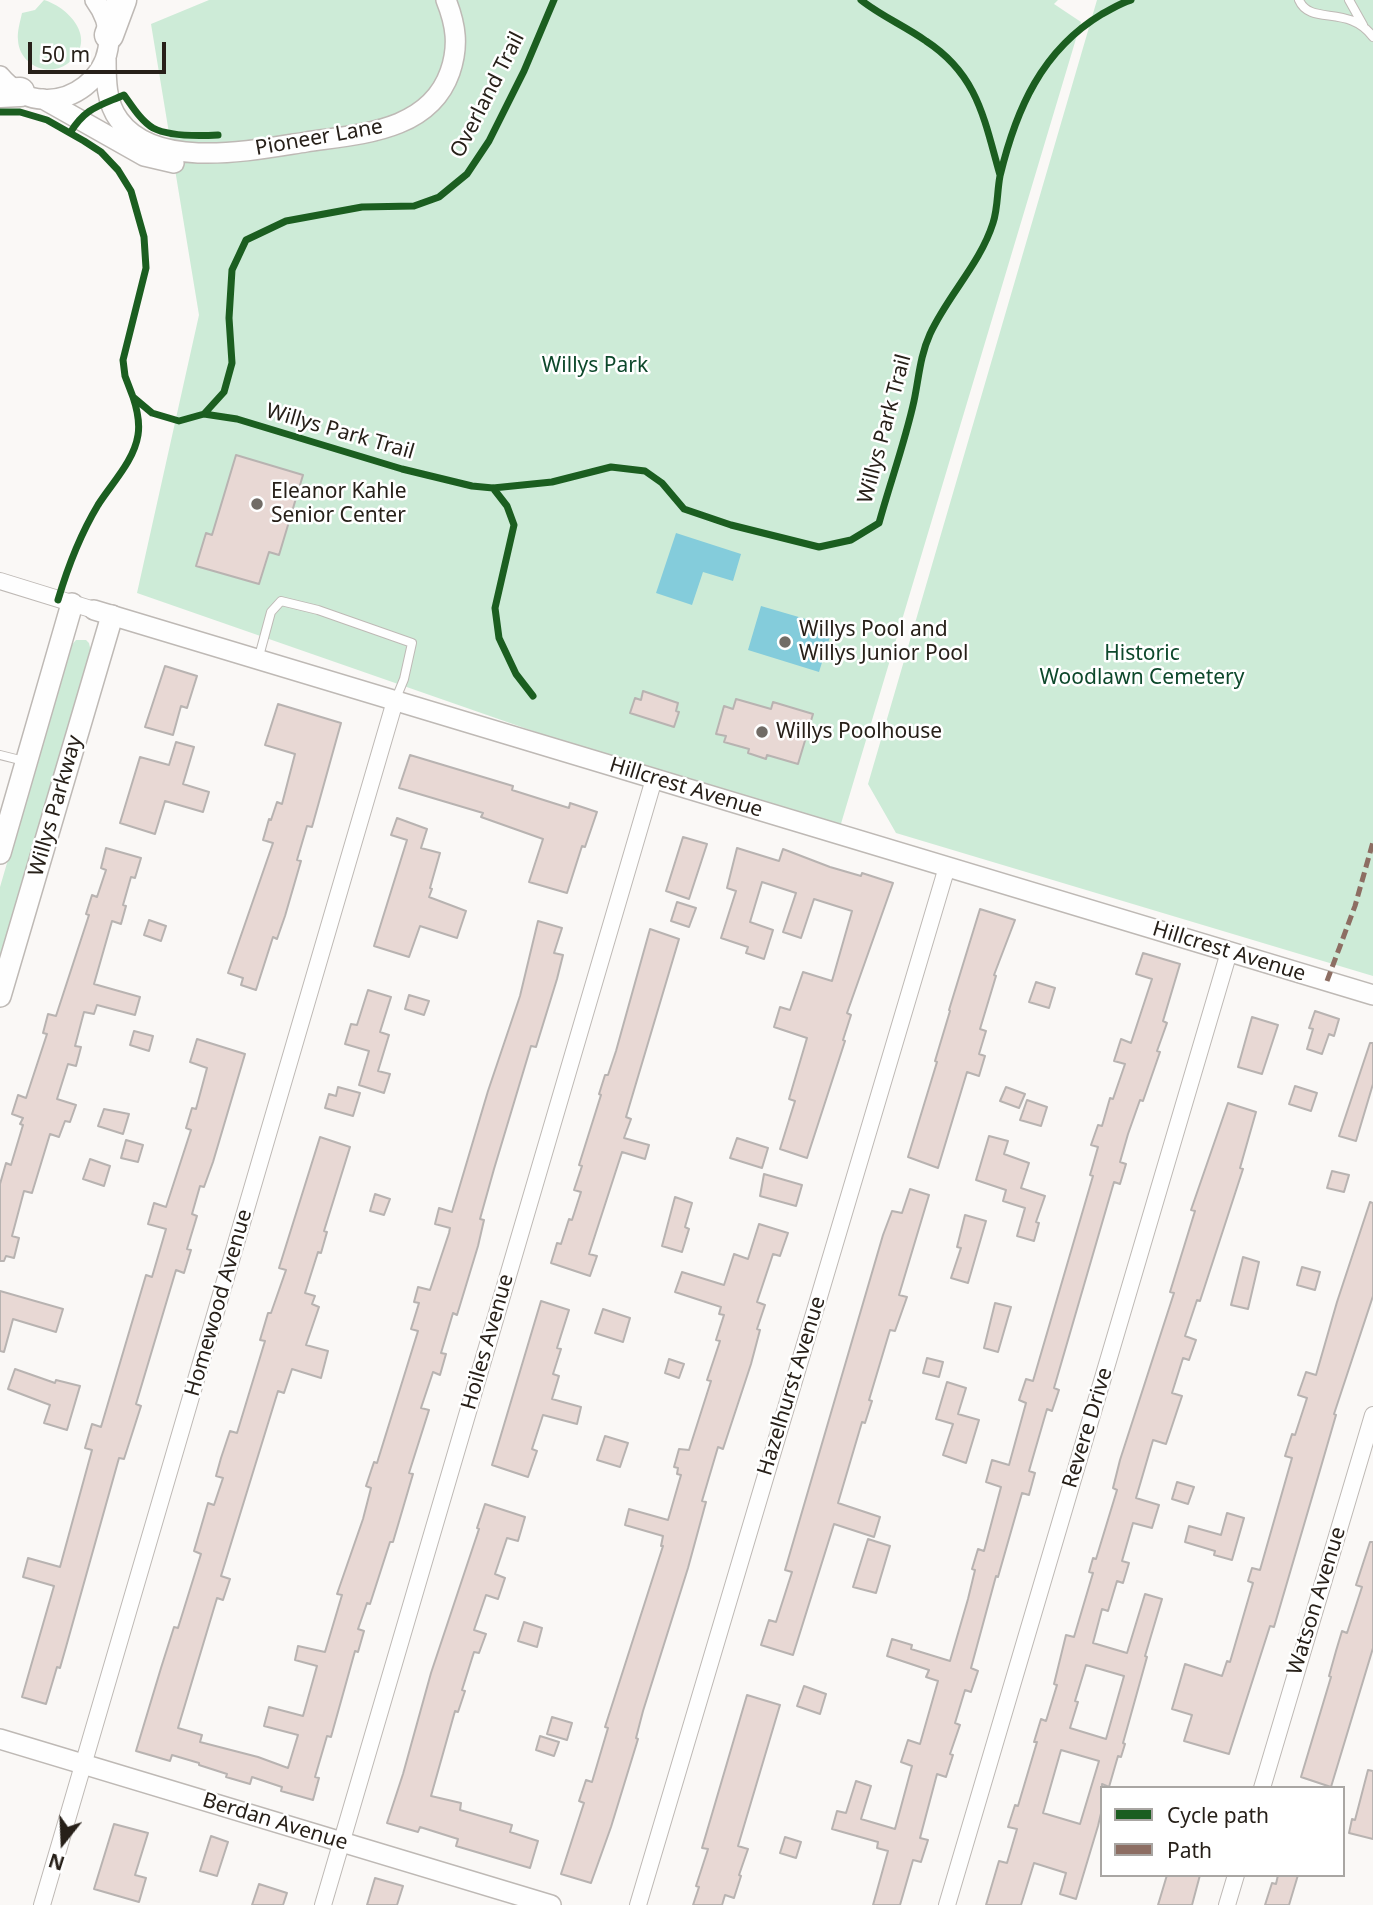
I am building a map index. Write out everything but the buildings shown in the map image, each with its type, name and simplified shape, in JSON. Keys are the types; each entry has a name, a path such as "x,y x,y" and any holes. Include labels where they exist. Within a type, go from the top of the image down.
{"highway":[{"path":"108,47 122,0"}],"main road":[{"name":"Willys Parkway","path":"0,853 72,604"},
{"name":"Willys Parkway","path":"0,996 103,613"}],"street":[{"path":"16,90 67,96 78,92 95,78 108,47 102,11 95,0"},
{"name":"Pioneer Lane","path":"16,90 144,156 172,163 196,162 215,155 378,130 415,116 429,106 440,92 454,62 456,34 446,0"},
{"name":"Pioneer Lane","path":"108,47 106,83 110,101 119,120 135,135 164,147 215,155"},
{"name":"Hillcrest Avenue","path":"0,581 1373,995"},
{"name":"Homewood Avenue","path":"42,1905 395,701"},
{"name":"Hoiles Avenue","path":"323,1905 654,779"},
{"name":"Hazelhurst Avenue","path":"638,1905 947,867"},
{"name":"Revere Drive","path":"947,1905 1229,952"},
{"name":"Watson Avenue","path":"1263,1786 1373,1415"},
{"name":"Berdan Avenue","path":"0,1739 551,1905"},
{"path":"1227,1905 1235,1877"}],"lane":[{"path":"1299,0 1303,9 1311,13 1346,18 1363,25"},
{"path":"1349,0 1373,37"},
{"path":"258,660 271,612 281,601 317,610 412,643 404,679 395,701"},
{"path":"0,755 26,762"}],"green space":[{"path":"44,0 72,18 81,36 81,46 76,55 67,64 51,70 29,62 23,56 18,40 22,13 35,10"},
{"name":"Willys Park","path":"209,0 1058,0 1054,4 1081,22 837,837 137,593 199,315 151,24"},
{"name":"Historic Woodlawn Cemetery","path":"1097,0 1373,0 1373,976 896,833 868,784"},
{"path":"76,640 86,640 91,652 0,963 0,887 70,647"}],"water":[{"path":"676,533 741,554 733,581 703,572 692,605 656,593"},
{"path":"761,606 833,627 819,672 748,650"}],"marked path":[{"path":"1327,981 1355,906 1373,842"}],"cycle path":[{"name":"Overland Trail","path":"0,112 20,112 47,120 84,141 101,152 118,170 131,191 144,237 146,268 123,360 125,376 133,397 152,413 179,421 204,414 224,392 232,363 229,318 232,270 246,240 286,221 362,207 414,206 439,197 467,174 489,141 524,71 554,0"},
{"path":"861,0 926,41 957,68 968,84 983,117 1000,175"},
{"name":"Willys Park Trail","path":"204,414 237,419 402,469 472,486 493,488 552,482 611,467 645,471 662,483 684,509 731,525 819,547 851,540 879,523 914,401 927,342 937,320 987,238 995,217 1000,176 1014,127 1034,83 1063,45 1081,29 1102,14 1131,0"},
{"path":"70,133 87,113 124,95 141,117 160,131 194,136 218,135"},
{"path":"58,600 70,563 86,528 136,445 139,430 133,397"},
{"path":"493,488 507,506 514,525 495,608 499,638 516,674 533,696"}],"place":[{"name":"Eleanor Kahle Senior Center","path":"257,504"},
{"name":"Willys Pool and Willys Junior Pool","path":"785,642"},
{"name":"Willys Poolhouse","path":"762,732"}]}
